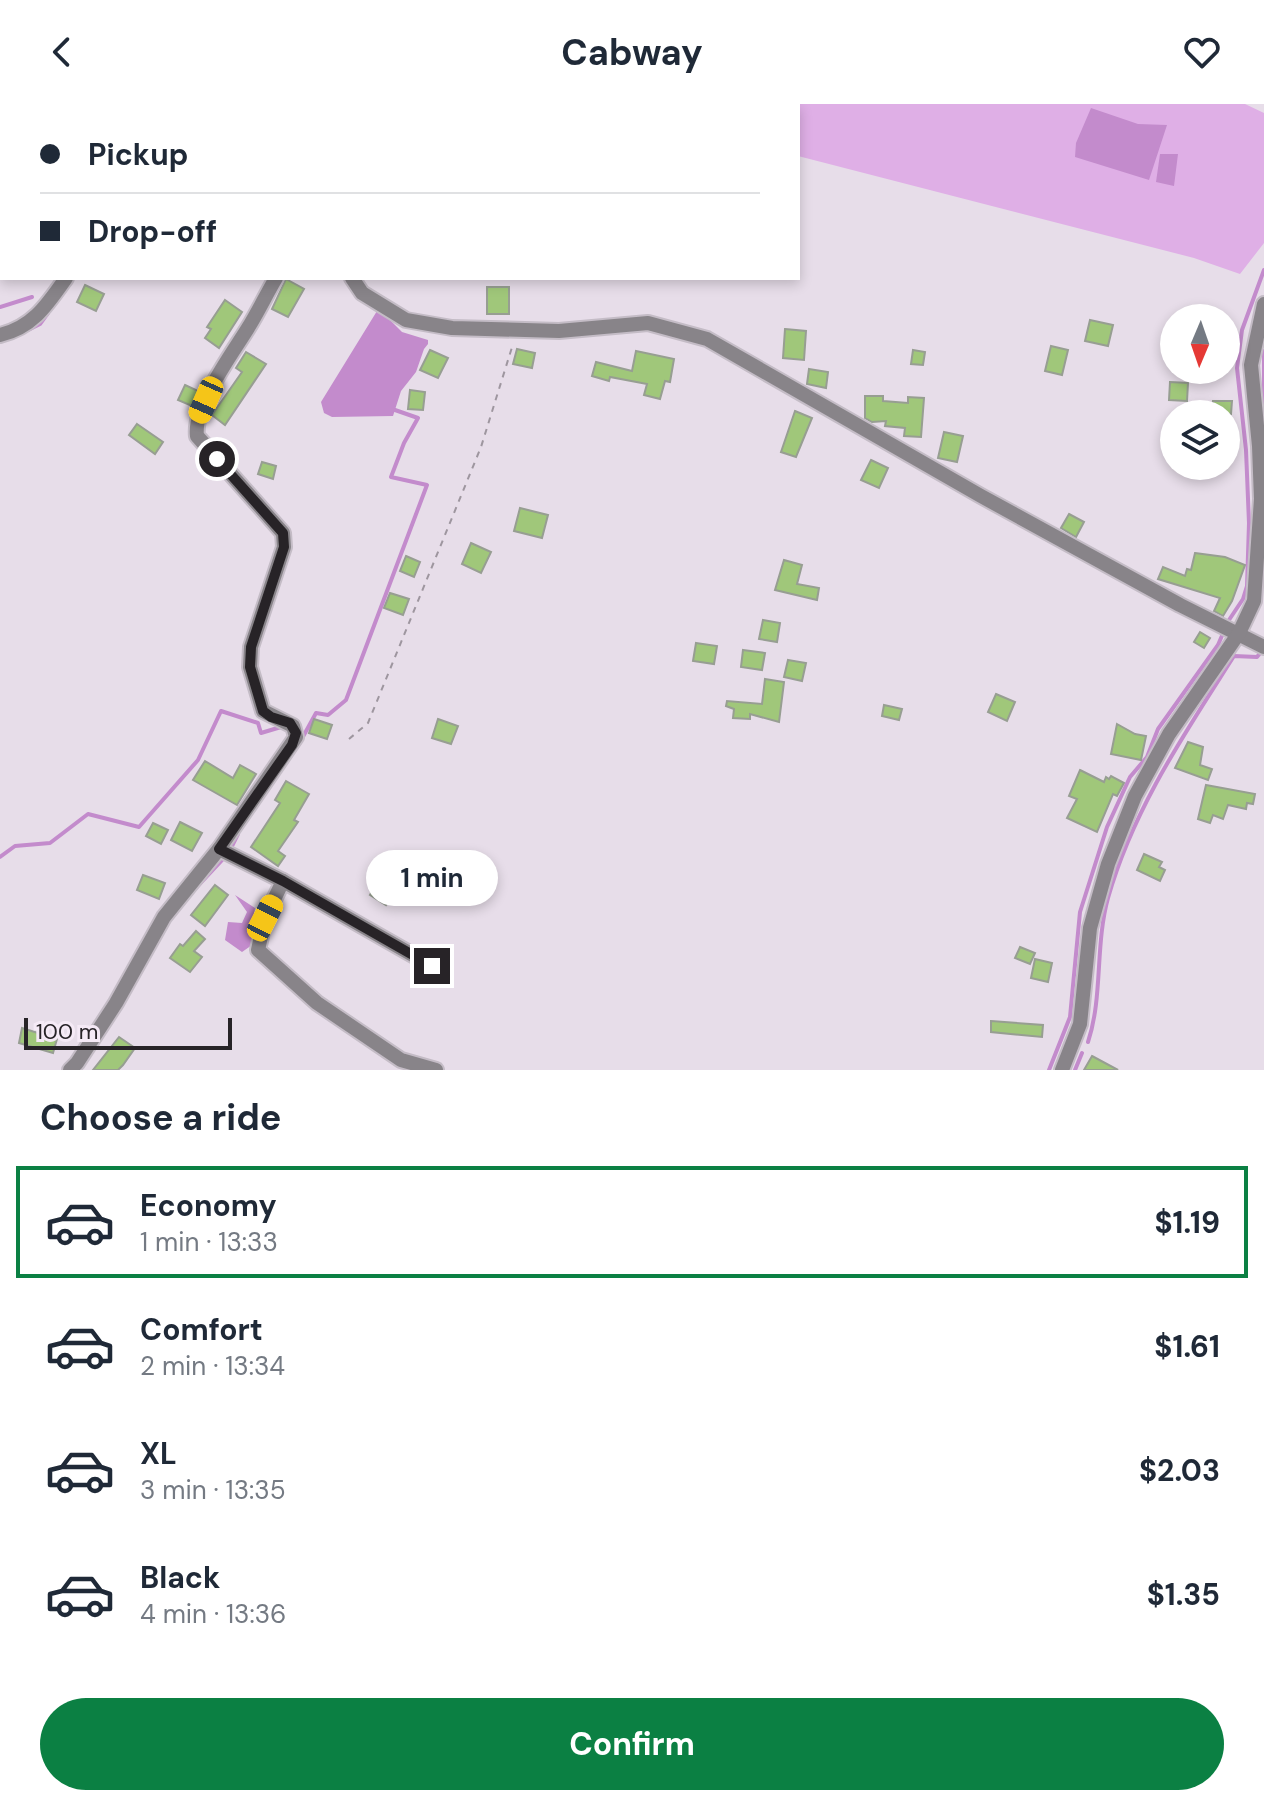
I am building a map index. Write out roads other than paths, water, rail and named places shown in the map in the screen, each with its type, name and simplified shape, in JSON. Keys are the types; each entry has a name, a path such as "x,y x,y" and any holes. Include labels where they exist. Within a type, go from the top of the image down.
{"street":[{"path":"0,335 21,329 33,321 64,280"},
{"path":"70,1070 116,1003 164,917 219,849 296,737 293,726 263,711 250,667 251,647 284,547 283,533 197,436 196,430 216,378 275,280"},
{"path":"353,280 362,293 406,320 452,328 559,331 648,323 707,339 981,496 1180,605 1264,647"},
{"path":"1062,1070 1080,1024 1090,928 1108,864 1135,796 1169,734 1239,633 1254,601 1261,499 1251,365 1264,304"},
{"path":"219,849 283,881 432,966"},
{"path":"283,881 265,918 258,950 317,1003 401,1060 436,1070"}],"waterway":[{"path":"1227,623 1243,599 1247,586 1249,523 1246,450 1237,368 1242,330 1264,270"},
{"path":"0,307 32,297"},
{"path":"28,330 40,324 48,313"},
{"path":"1264,351 1264,403"},
{"path":"299,744 316,713 328,715 346,700 427,485 391,477 418,418 395,410"},
{"path":"1049,1070 1070,1017 1080,912 1107,827 1130,777 1147,757 1158,729 1218,645 1224,631"},
{"path":"1088,1042 1096,1007 1104,916 1131,833 1162,772 1234,656 1257,657 1261,652"},
{"path":"0,857 15,846 50,843 88,814 139,827 198,760 221,711 258,723 261,733 284,728"},
{"path":"232,846 238,834"},
{"path":"196,888 225,857"},
{"path":"1075,1070 1082,1053"}]}
